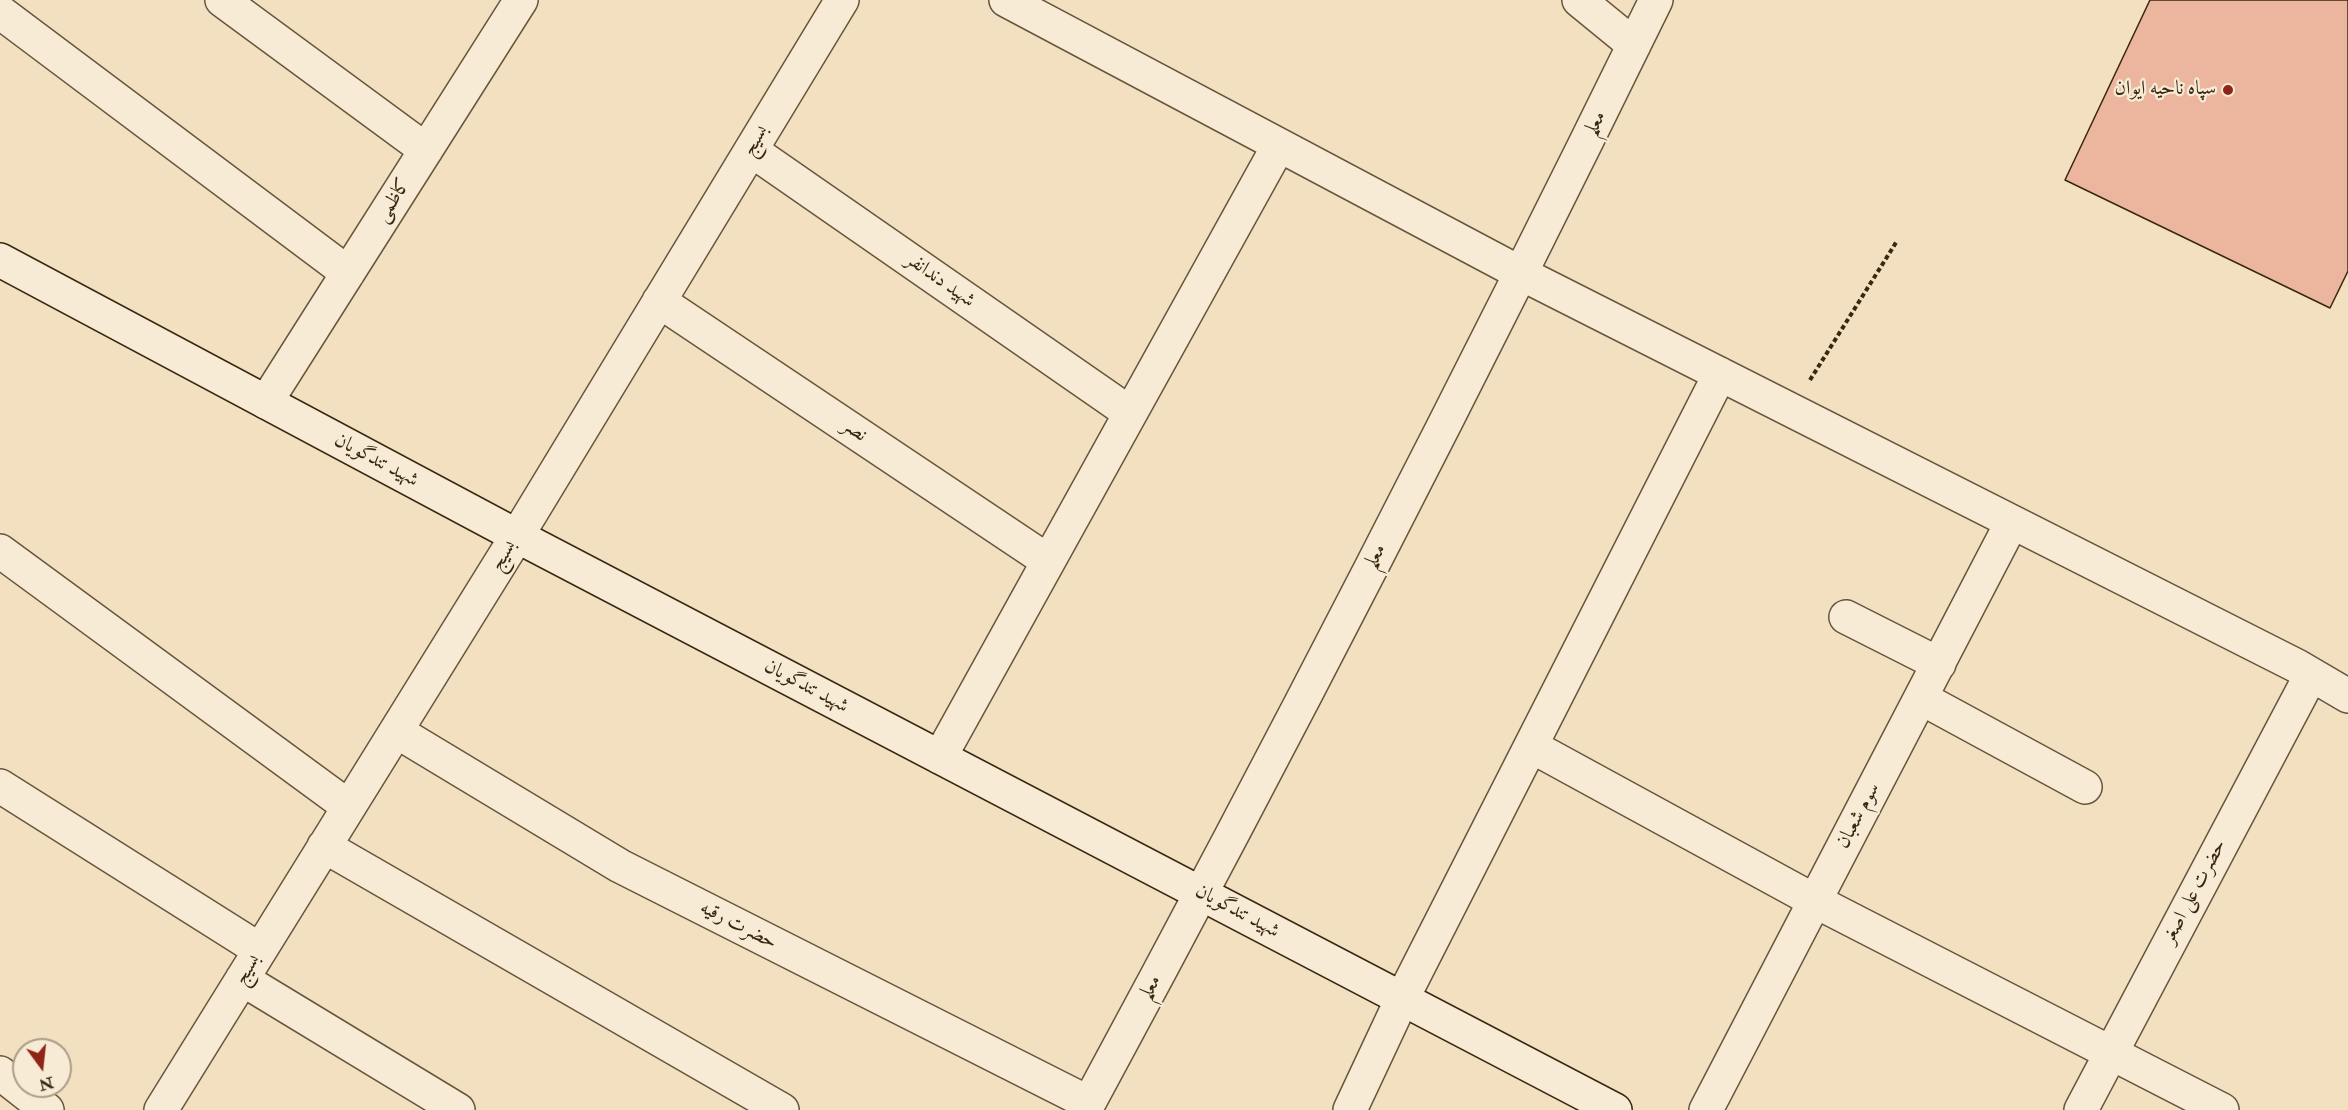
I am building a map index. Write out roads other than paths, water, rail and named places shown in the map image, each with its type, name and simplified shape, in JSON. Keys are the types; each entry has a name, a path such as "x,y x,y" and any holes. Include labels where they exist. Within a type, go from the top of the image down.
{"street":[{"path":"222,0 426,150"},
{"name":"کاظمی","path":"266,402 521,0"},
{"name":"بسیج","path":"161,1110 517,536 842,0"},
{"path":"1006,0 1522,274 2012,522 2348,696"},
{"path":"1579,0 1634,45"},
{"name":"معلم","path":"1087,1106 1202,894 1522,274 1656,0"},
{"path":"6,13 348,273"},
{"path":"940,757 1279,145"},
{"name":"شهید دندانفر","path":"751,150 1130,413"},
{"name":"شهید تندگویان","path":"0,260 517,536 1402,999 1578,1102 1615,1110"},
{"name":"نصر","path":"659,301 1048,561"},
{"path":"1350,1110 1402,999 1720,374"},
{"name":"سوم شعبان","path":"1706,1110 2012,522"},
{"path":"0,551 349,807"},
{"path":"1846,617 1939,664"},
{"name":"حضرت علی اصغر","path":"2081,1110 2311,675"},
{"path":"1921,698 2085,787"},
{"name":"حضرت رقیه","path":"396,731 620,866 1087,1106"},
{"path":"1530,746 1815,902 2222,1110"},
{"path":"0,786 260,950"},
{"path":"324,846 782,1110"},
{"path":"242,979 458,1110"},
{"path":"0,1073 47,1110"}],"place":[{"name":"سپاه ناحیه ایوان","path":"2228,90"}]}
